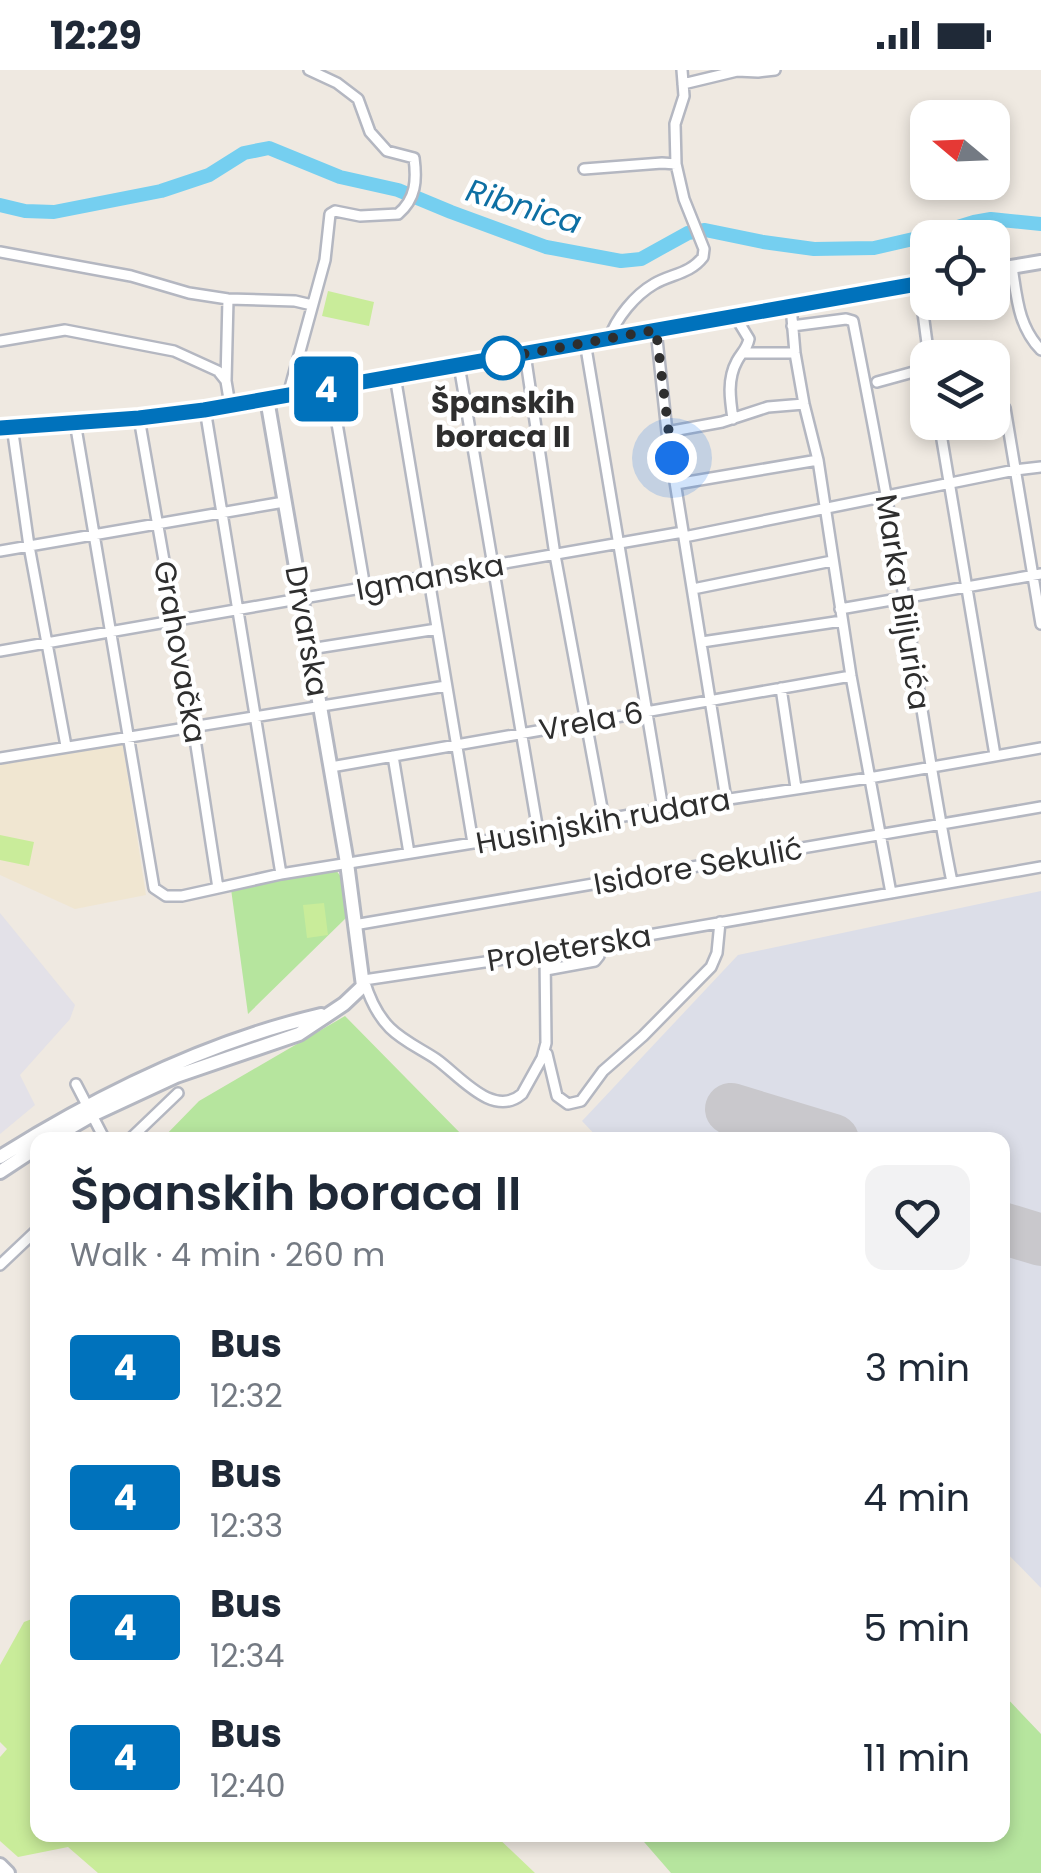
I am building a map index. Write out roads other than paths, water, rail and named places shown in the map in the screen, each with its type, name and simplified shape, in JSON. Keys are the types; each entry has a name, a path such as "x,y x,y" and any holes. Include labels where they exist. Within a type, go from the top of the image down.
{"main road":[{"path":"1012,266 1041,262"},
{"path":"267,398 910,284"},
{"name":"Drvarska","path":"267,398 347,863"},
{"path":"48,1132 171,1065 262,1032 330,1013 358,993 364,980 347,863"},
{"path":"60,1132 90,1110"},
{"path":"0,1157 30,1141"},
{"path":"0,1172 30,1152"},
{"path":"0,1865 8,1873"}],"street":[{"path":"288,395 324,260 330,214 398,214 412,199 416,186 414,158 387,151 378,144 358,99 309,70"},
{"path":"609,339 619,320 646,289 685,272 700,262 704,252 676,164 675,125 684,100 682,70"},
{"path":"683,84 737,71 776,70"},
{"path":"584,170 676,164"},
{"path":"0,252 115,273 189,293 228,299 294,300 312,305"},
{"path":"1012,266 1021,318 1041,350"},
{"path":"228,299 226,382 230,404"},
{"path":"790,306 850,676 891,893"},
{"path":"732,419 730,386 735,366 749,344 736,316"},
{"name":"Marka Biljurića","path":"792,326 853,321 952,882"},
{"path":"0,341 65,330 174,351 218,370 226,382"},
{"path":"656,330 683,535 726,799"},
{"path":"586,342 663,808"},
{"path":"744,353 795,354"},
{"path":"525,354 555,556 604,820"},
{"path":"459,366 538,832"},
{"path":"877,382 910,373"},
{"path":"395,376 473,843"},
{"path":"331,388 365,588"},
{"path":"0,428 139,418 267,398"},
{"path":"668,432 732,419 768,406 804,404"},
{"path":"204,410 282,874"},
{"name":"Grahovačka","path":"139,418 194,726 218,888"},
{"path":"75,422 127,737"},
{"path":"12,426 29,546 66,746"},
{"path":"1010,439 1037,574 1041,624"},
{"path":"943,440 995,755"},
{"path":"676,484 818,460"},
{"name":"Igmanska","path":"0,652 683,535 1041,467"},
{"path":"0,551 284,502"},
{"path":"693,588 832,560"},
{"path":"840,609 1037,574"},
{"path":"702,642 842,621"},
{"path":"310,649 437,628"},
{"name":"Vrela 6","path":"331,766 850,676"},
{"path":"0,758 446,686"},
{"path":"781,688 796,788"},
{"name":"Husinjskih rudara","path":"127,737 154,888 166,896 663,808 1041,748"},
{"path":"393,756 409,853"},
{"name":"Isidore Sekulić","path":"354,925 1041,807"},
{"name":"Proleterska","path":"364,980 545,953 1041,867"},
{"path":"544,1051 559,1099 568,1104 581,1101 603,1071 712,967 720,922"},
{"path":"546,970 595,961 599,956 596,944"},
{"path":"364,980 390,1028 441,1062 474,1091 502,1101 520,1098 544,1051 545,953"},
{"path":"76,1084 102,1132"},
{"path":"137,1132 178,1092"},
{"path":"0,1265 30,1237"}],"waterway":[{"name":"Ribnica","path":"0,205 54,212 161,191 209,175 244,153 269,148 340,177 398,190 546,247 621,261 641,259 688,233 705,230 814,249 874,248 991,219 1041,224"}],"place":[{"name":"Španskih boraca II","path":"503,358"}]}
